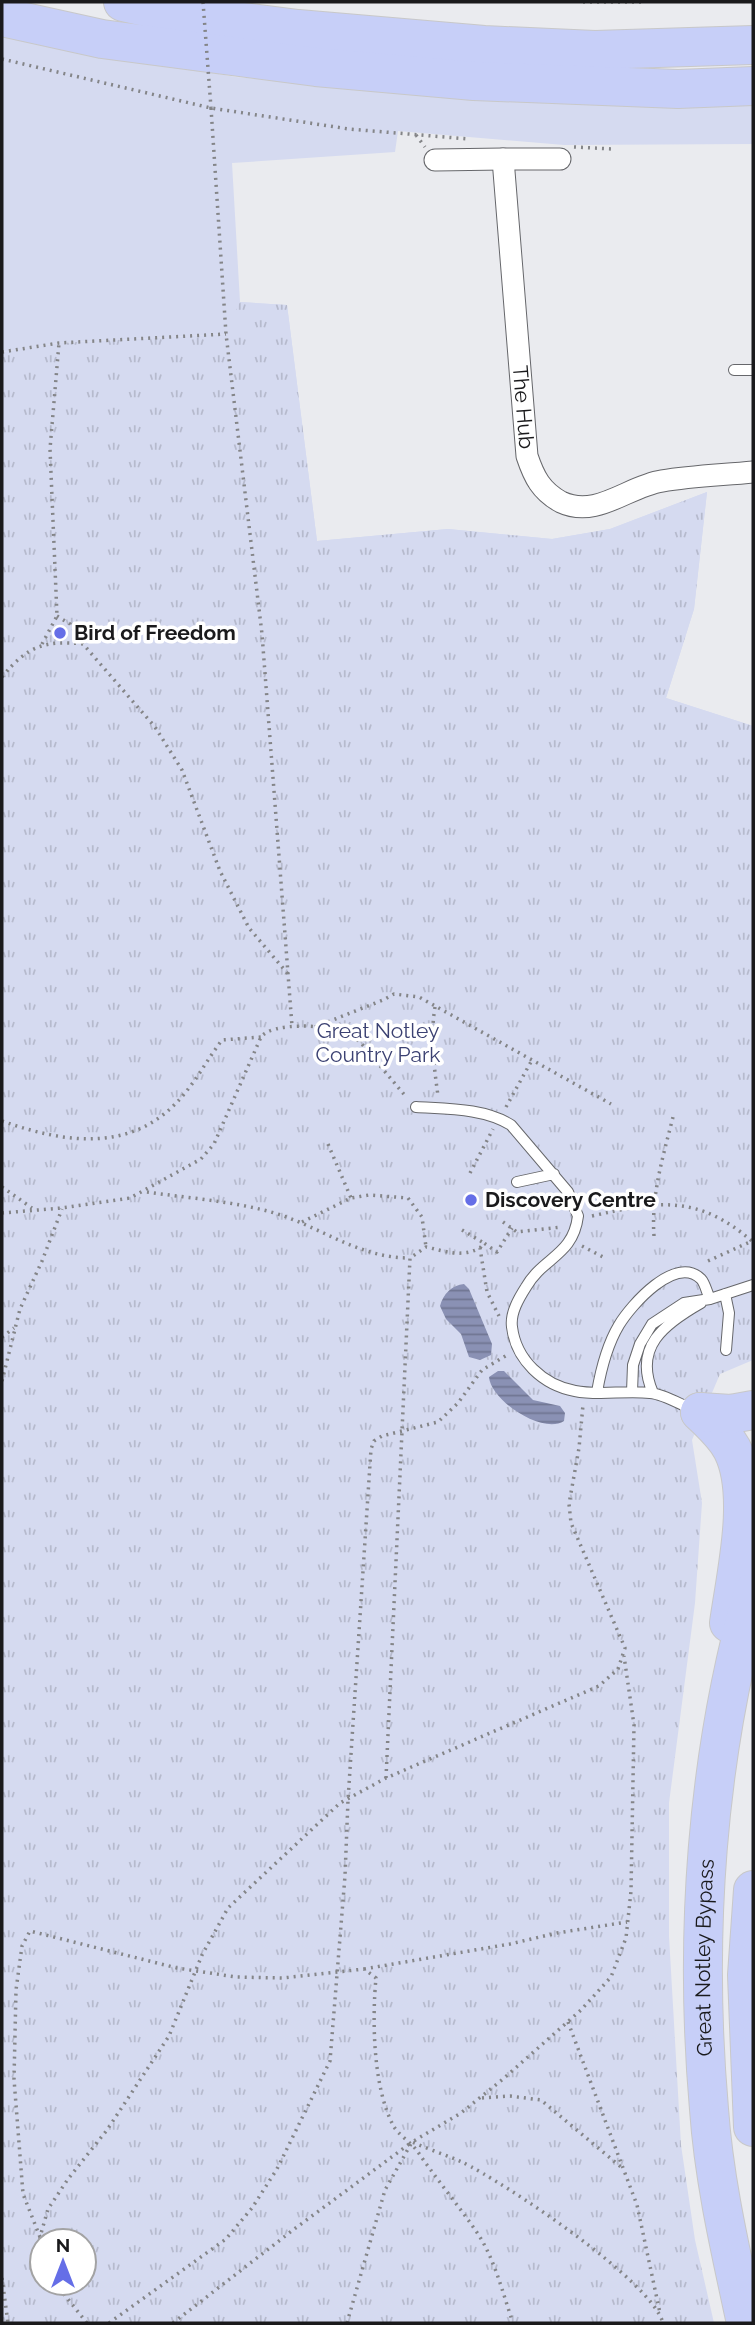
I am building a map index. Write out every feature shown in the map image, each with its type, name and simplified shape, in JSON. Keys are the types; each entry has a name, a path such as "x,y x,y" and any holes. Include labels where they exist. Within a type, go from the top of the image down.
{"highway":[{"path":"123,2 172,13 298,29 484,45 595,50 753,45"},
{"path":"2,17 102,39 316,68 474,82 678,89 753,86"},
{"path":"700,1412 731,1414 753,1410"},
{"path":"700,1412 725,1437 743,1480 744,1517 726,1643 720,1744"},
{"name":"Great Notley Bypass","path":"746,2323 716,2173 709,2109 703,1911 720,1744 739,1643 753,1592"},
{"name":"Great Notley Bypass","path":"753,1890 747,1975 753,2127"}],"street":[{"path":"435,160 503,159 566,153"},
{"name":"The Hub","path":"503,159 527,456 540,486 563,503 578,508 591,507 661,481 753,472"}],"lane":[{"path":"734,370 753,370"},
{"path":"416,1107 466,1111 500,1118 511,1125 568,1192 578,1216 570,1241 535,1274 513,1312 512,1326 523,1360 560,1388 584,1392 653,1393 700,1412"},
{"path":"517,1182 554,1174"},
{"path":"597,1392 610,1343 636,1301 651,1288 680,1272 690,1273 701,1279 710,1299"},
{"path":"632,1392 634,1365 640,1344 652,1324 684,1303 710,1299 753,1286"},
{"path":"725,1294 729,1313 726,1350"},
{"path":"653,1393 646,1376 646,1355 660,1332 673,1319 710,1299"}],"path":[{"path":"202,2 226,334 262,634 292,1026"},
{"path":"583,2 646,2"},
{"path":"2,60 211,108 349,129 468,138"},
{"path":"566,153 612,149"},
{"path":"2,352 59,343 226,334"},
{"path":"42,644 57,616 50,449 59,343"},
{"path":"57,616 70,624 83,644 155,727 182,770 220,871 249,928 289,976"},
{"path":"2,677 10,666 42,644 59,641 83,644"},
{"path":"315,1028 394,994 419,997 611,1104"},
{"path":"436,1006 433,1021 433,1057 440,1109"},
{"path":"2,1213 130,1198 201,1159 215,1144 261,1037 271,1028 292,1026 341,1031 361,1043 416,1107"},
{"path":"2,1121 65,1139 102,1140 135,1132 158,1119 184,1095 222,1040 261,1037"},
{"path":"654,1236 657,1179 673,1117"},
{"path":"328,1144 351,1198"},
{"path":"2,1187 34,1209"},
{"path":"145,1191 270,1212 302,1222 343,1243 396,1257 407,1258 426,1247 456,1254 480,1248 484,1243"},
{"path":"302,1222 351,1198 369,1195 408,1198 422,1217 426,1247"},
{"path":"578,1216 654,1204 689,1206 715,1216 752,1241 708,1261"},
{"path":"2,1381 20,1309 42,1262 62,1208"},
{"path":"503,1222 517,1232 569,1227"},
{"path":"462,1230 497,1252 512,1227"},
{"path":"744,1234 752,1234"},
{"path":"570,1241 603,1257"},
{"path":"480,1248 487,1292 502,1322 512,1326"},
{"path":"386,1778 403,1432 407,1258"},
{"path":"2,1337 15,1327"},
{"path":"109,2323 226,2239 252,2208 277,2169 330,2061 371,1449 374,1441 382,1436 438,1422 458,1403 482,1370 519,1349"},
{"path":"43,2227 48,2209 107,2130 169,2036 202,1955 228,1908 340,1803 386,1778 599,1686 618,1669 625,1648 570,1523 569,1504 579,1448 584,1392"},
{"path":"173,2323 411,2142 461,2113 480,2098 568,2022 611,1977 626,1938 631,1891 634,1725 623,1653"},
{"path":"36,2227 23,2194 13,2039 22,1946 30,1931 197,1971 236,1977 283,1978 365,1969 628,1922"},
{"path":"365,1969 376,1978 373,2005 377,2060 383,2097 394,2127 411,2142 438,2183 479,2236 498,2278 513,2323"},
{"path":"568,2022 637,2205 663,2323"},
{"path":"480,2098 510,2096 541,2100 622,2167"},
{"path":"411,2142 463,2163 517,2195 591,2247 644,2295 661,2316"},
{"path":"347,2323 385,2190 411,2142"},
{"path":"2,2278 8,2323"},
{"path":"66,2297 87,2323"}],"green space":[{"path":"2,24 166,65 236,77 556,104 753,101 753,144 564,145 398,131 395,152 232,163 240,302 287,305 317,541 448,529 552,539 610,529 707,492 694,609 666,698 753,726 563,1129 226,334 59,343 2,352"},
{"name":"Great Notley Country Park","path":"240,302 287,305 317,541 448,529 552,539 610,529 707,492 694,609 666,698 753,726 753,1360 720,1374 692,1440 702,1503 695,1603 669,1803 669,1936 681,2145 695,2240 714,2323 2,2323 2,352 59,343 225,334"}],"water":[{"path":"464,1284 469,1289 492,1344 491,1355 480,1360 469,1357 461,1334 446,1319 440,1306 449,1291"},
{"path":"498,1371 504,1371 533,1400 560,1406 565,1413 564,1421 555,1424 532,1420 508,1405 492,1386 489,1377"}],"place":[{"name":"Bird of Freedom","path":"60,633"},
{"name":"Discovery Centre","path":"471,1200"}]}
